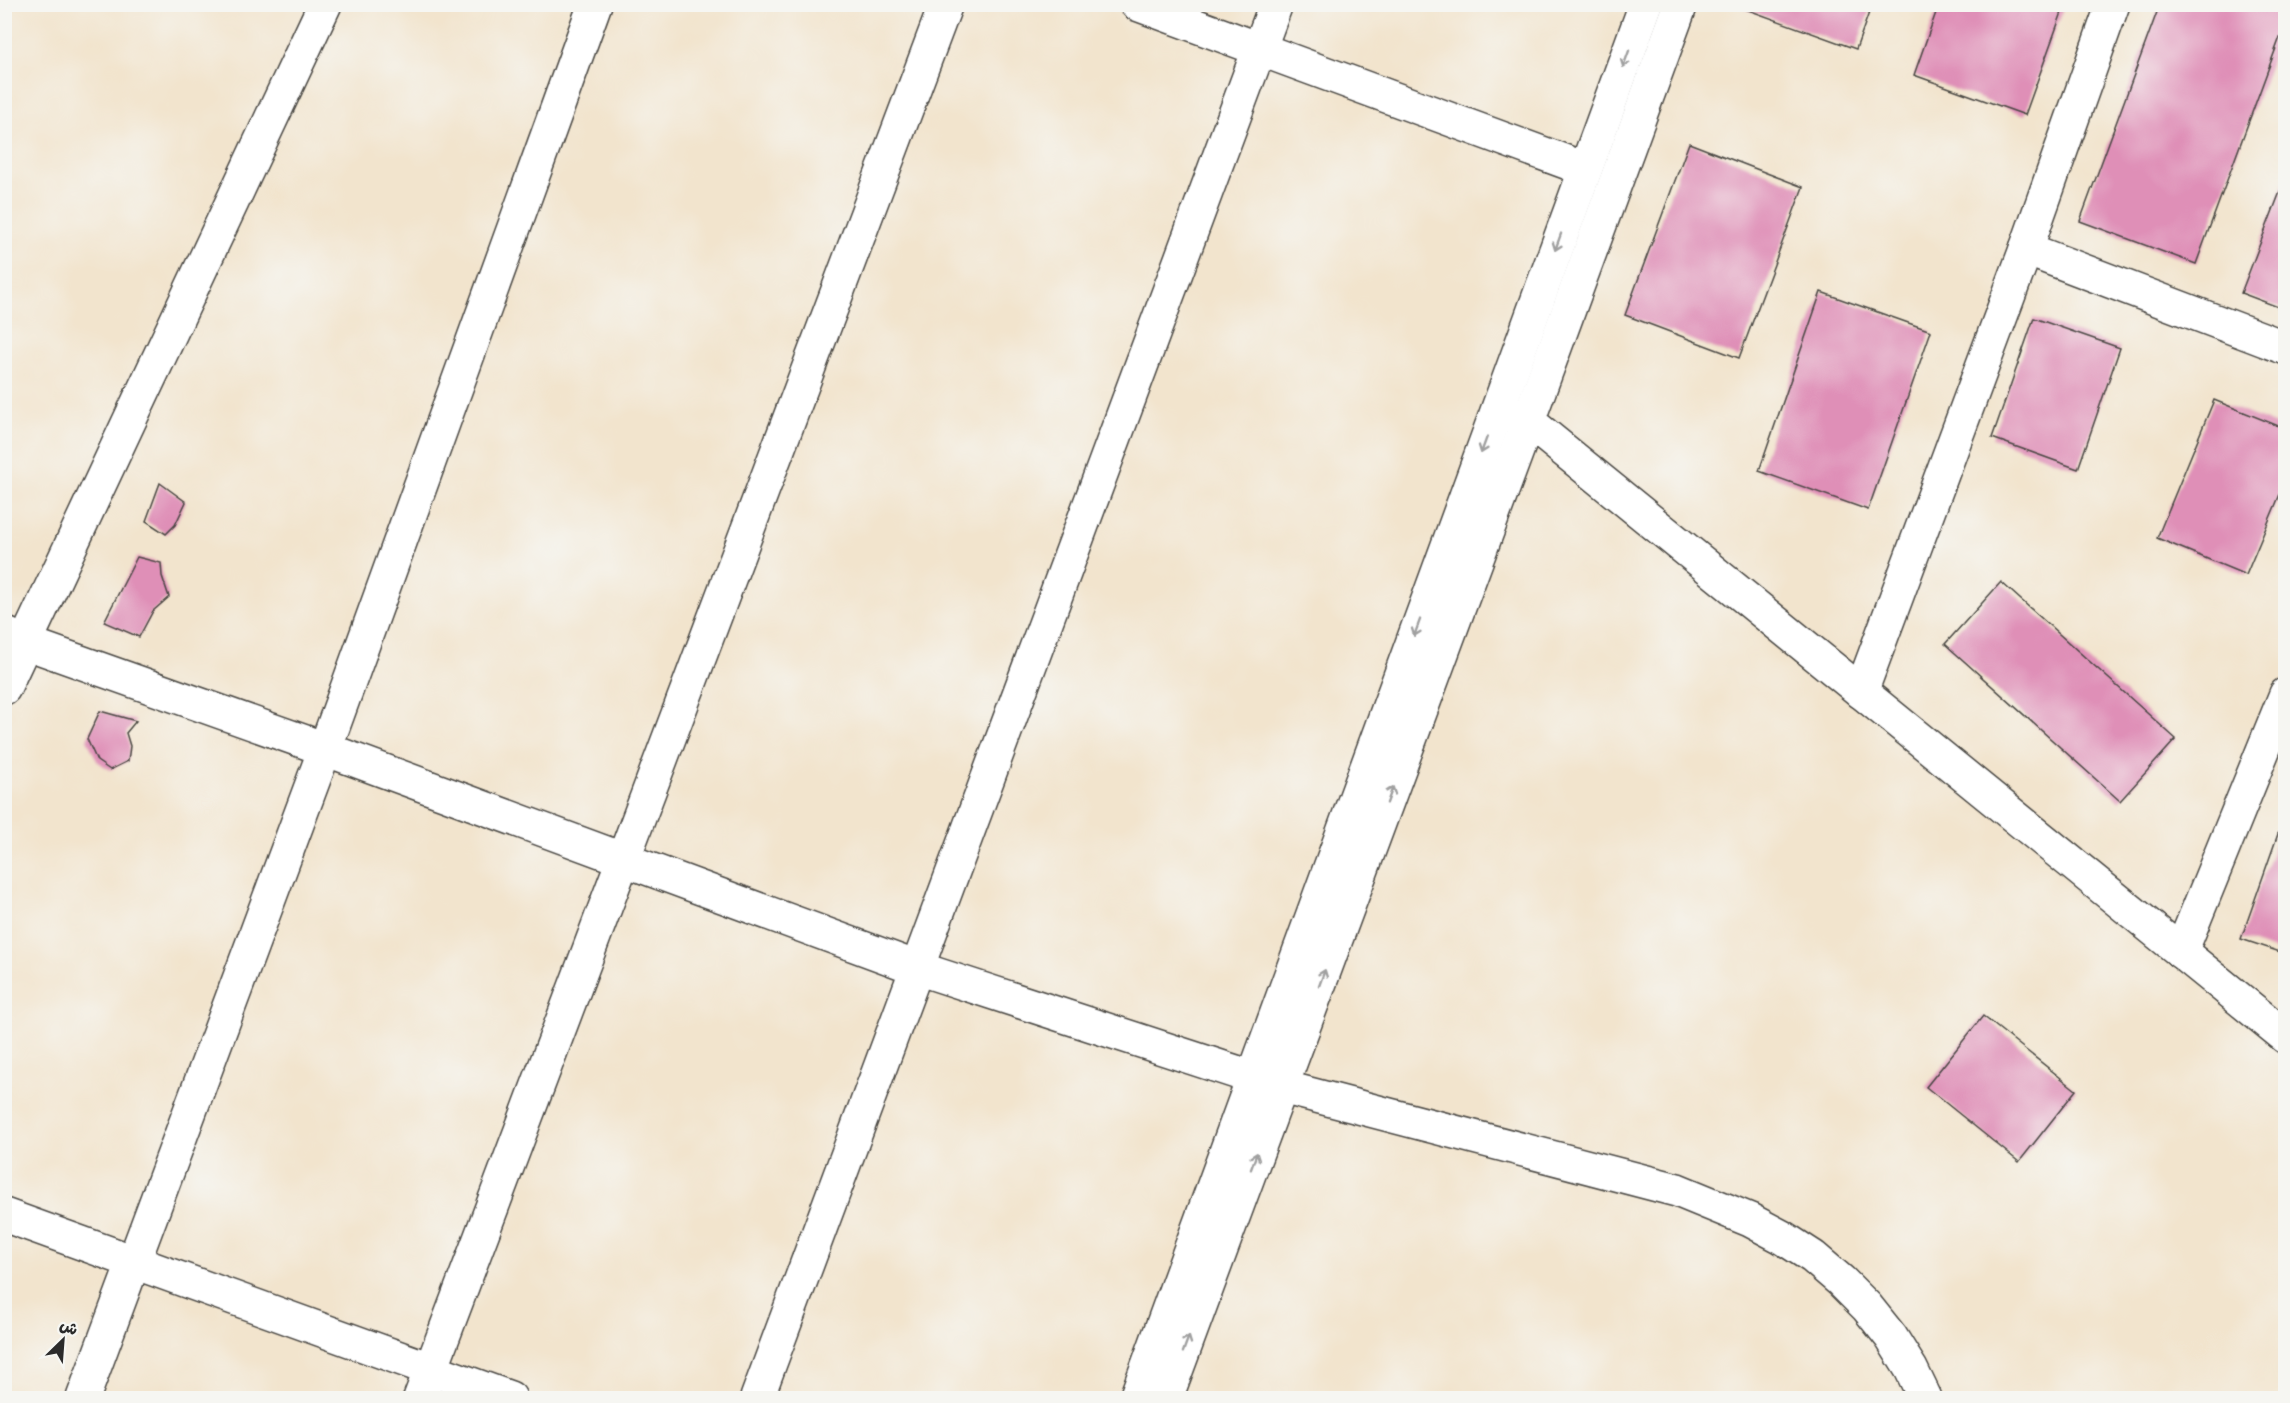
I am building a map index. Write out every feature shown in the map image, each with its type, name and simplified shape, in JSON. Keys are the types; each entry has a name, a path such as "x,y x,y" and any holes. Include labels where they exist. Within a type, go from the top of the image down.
{"street":[{"path":"4,688 14,637 325,4"},
{"path":"83,1398 325,749 594,4"},
{"path":"425,1385 945,4"},
{"path":"1137,4 1585,169"},
{"path":"757,1398 1275,4"},
{"path":"1166,1398 1268,1082 1497,408 1646,4"},
{"path":"1136,1398 1268,1082 1528,422 1681,4"},
{"path":"1861,692 2026,249 2113,4"},
{"path":"2026,249 2286,348"},
{"path":"1497,408 1528,422 2286,1037"},
{"path":"14,637 325,749 917,968 1268,1082 1677,1190 1750,1220 1813,1257 1854,1294 1891,1337 1911,1369 1925,1398"},
{"path":"2181,952 2286,694"},
{"path":"4,1215 133,1264 425,1385 510,1398"}],"building":[{"path":"1741,4 1872,4 1856,49 1740,7"},
{"path":"1939,4 2065,4 2025,115 1914,75"},
{"path":"2160,4 2286,4 2286,21 2196,264 2080,221"},
{"path":"1689,143 1803,187 1739,358 1625,315"},
{"path":"2286,179 2286,310 2241,293"},
{"path":"1821,292 1931,331 1868,510 1759,471"},
{"path":"2034,318 2120,348 2078,469 1992,438"},
{"path":"2214,400 2286,429 2286,480 2246,575 2157,538"},
{"path":"160,483 186,502 175,525 166,534 146,521"},
{"path":"137,557 161,563 162,576 169,597 153,611 139,637 104,622"},
{"path":"2001,582 2176,739 2120,801 1945,644"},
{"path":"100,711 136,721 126,733 130,746 128,761 110,770 97,761 87,739"},
{"path":"2286,814 2286,954 2241,939"},
{"path":"1983,1016 2076,1090 2019,1162 1926,1087"}]}
